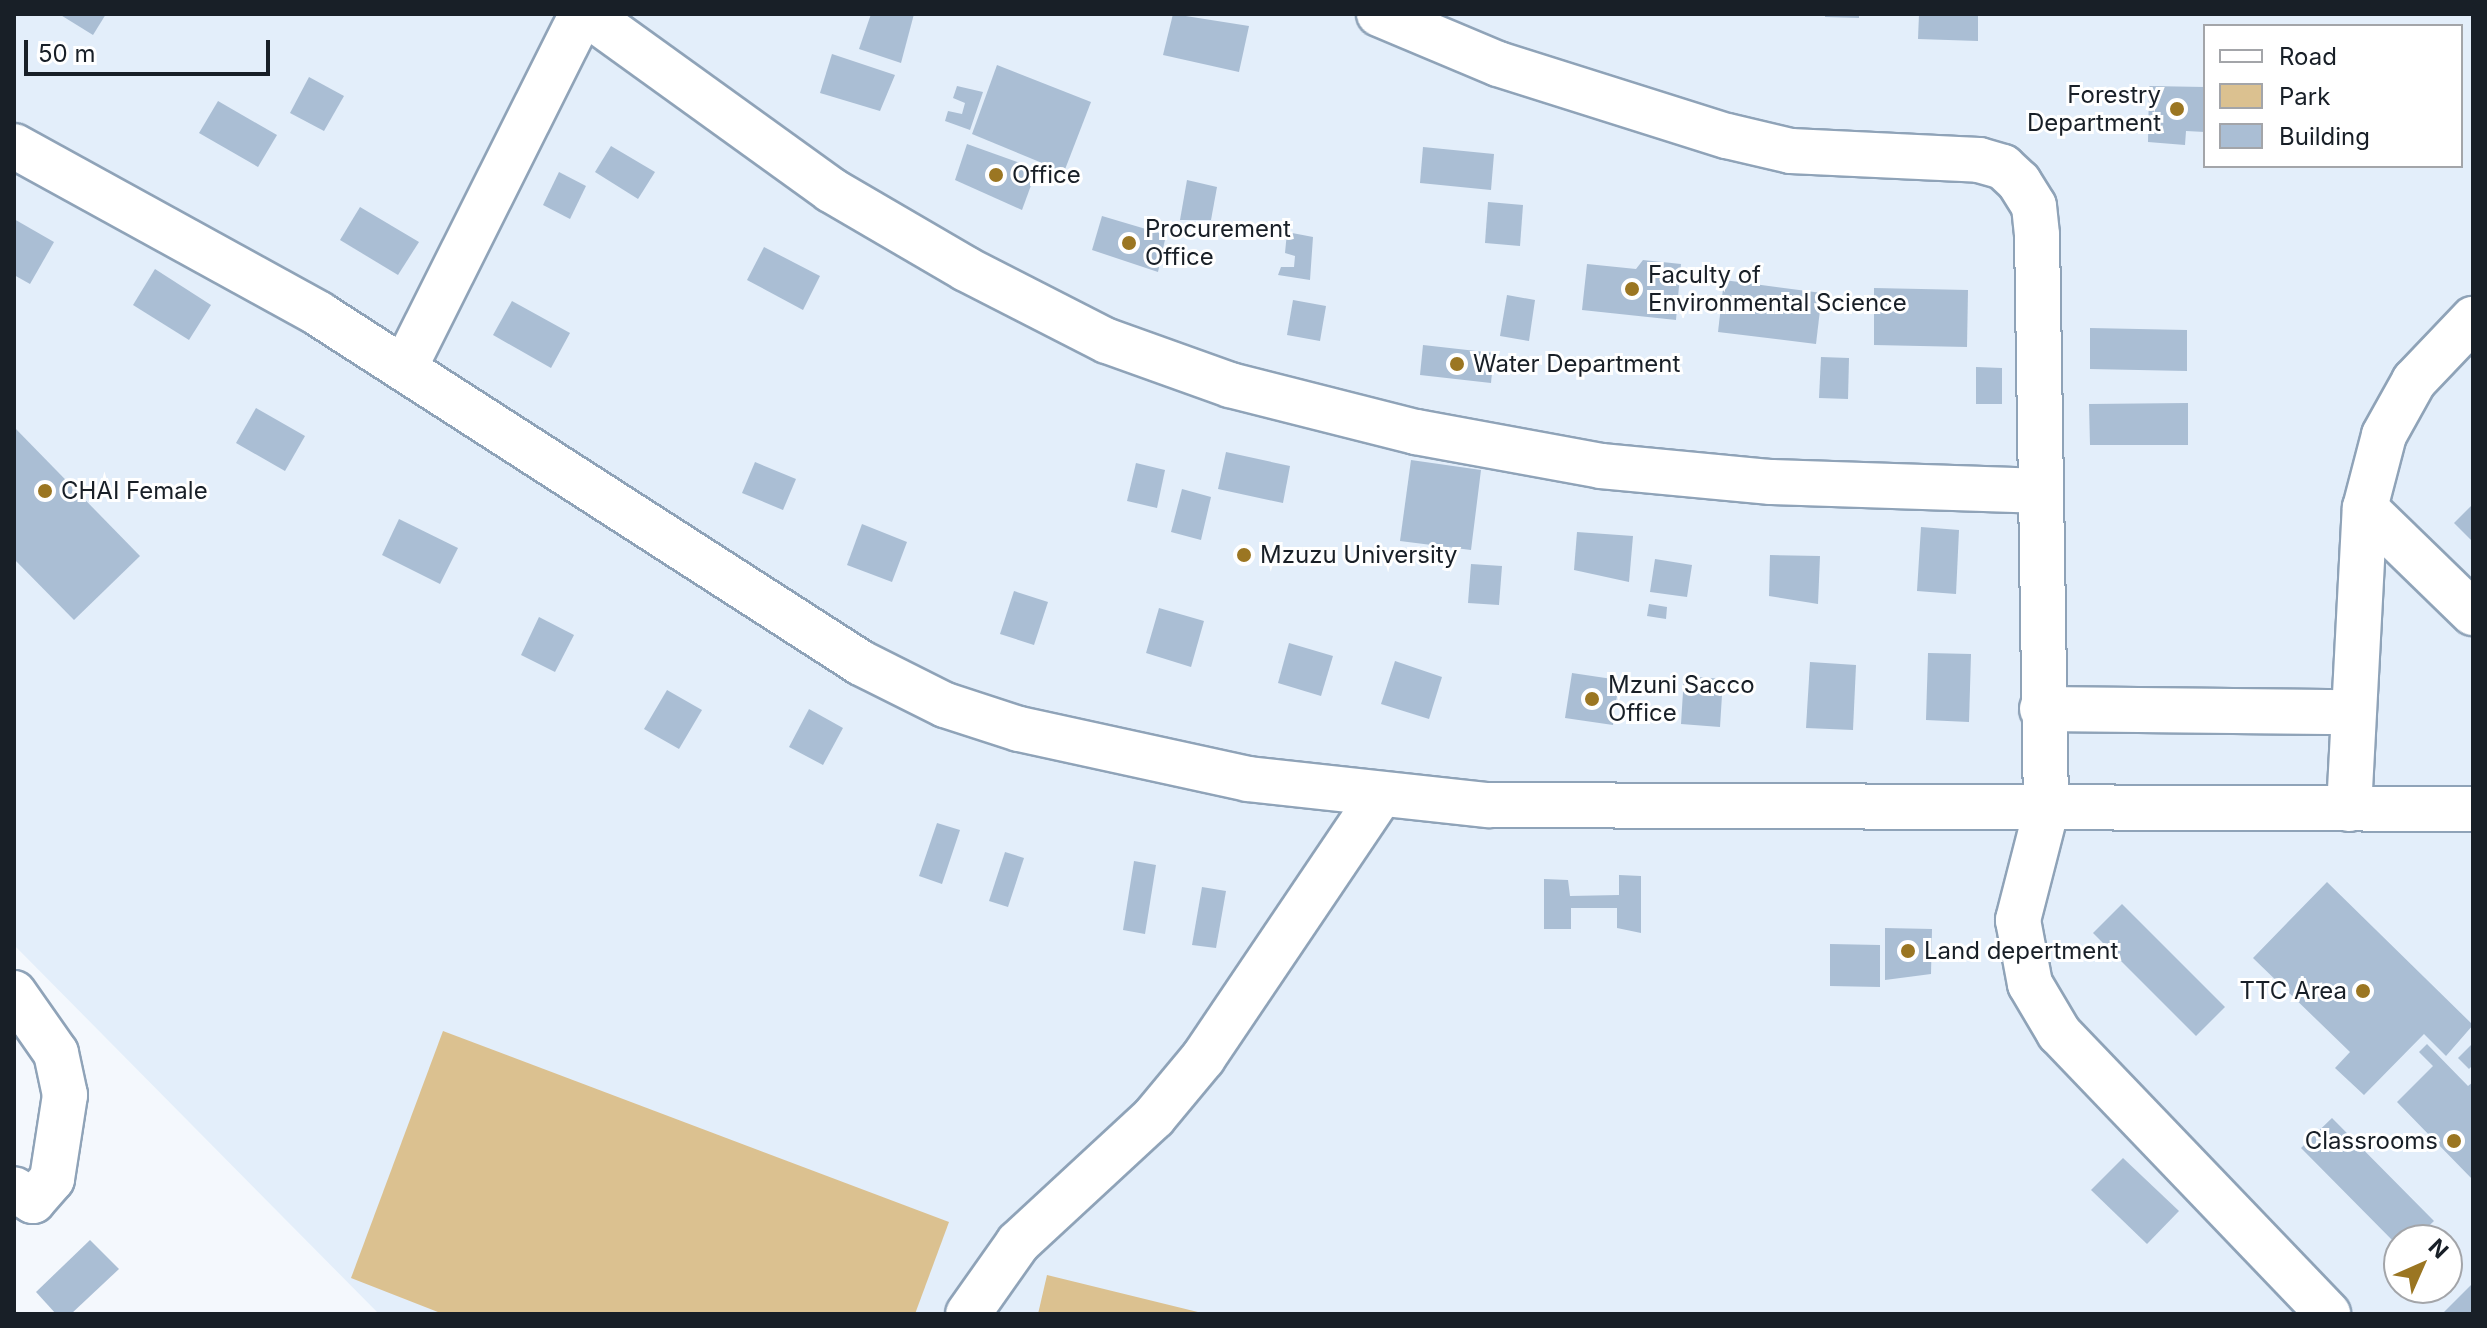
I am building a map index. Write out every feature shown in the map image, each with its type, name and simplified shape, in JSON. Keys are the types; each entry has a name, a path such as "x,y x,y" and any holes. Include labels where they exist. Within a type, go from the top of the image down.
{"street":[{"path":"405,367 585,14 831,190 966,269 1107,341 1230,385 1416,432 1601,466 1771,482 2038,491"},
{"path":"1379,14 1498,64 1727,136 1791,151 2003,167 2034,206 2046,811 2018,920 2030,984 2059,1033 2328,1314"},
{"path":"14,146 405,367 725,582 945,705 1119,756 1380,796 1579,807 2046,811 2473,809"},
{"path":"2349,809 2365,508 2384,435 2414,381 2473,319"},
{"path":"2365,508 2473,613"},
{"path":"2042,709 2353,712"},
{"path":"968,1314 1026,1234 1154,1117 1203,1058 1380,796"},
{"path":"14,993 56,1053 65,1095 52,1179 33,1201 14,1189"}],"shaded area":[{"name":"Mzuzu University","path":"14,14 2473,14 2473,1314 379,1314 14,945"}],"green space":[{"path":"443,1031 949,1222 915,1314 443,1314 351,1278"},
{"path":"1047,1275 1206,1314 1038,1314"}],"building":[{"path":"59,14 106,14 93,35"},
{"path":"871,14 914,14 901,63 859,49"},
{"path":"1173,14 1249,26 1239,72 1163,55"},
{"path":"1825,14 1859,14 1859,18 1825,17"},
{"path":"1919,14 1978,14 1978,41 1918,39"},
{"path":"832,54 895,75 880,111 820,93"},
{"path":"997,65 1091,102 1064,172 972,134"},
{"path":"309,77 344,96 324,131 290,113"},
{"path":"957,86 983,92 970,130 945,121 948,111 962,114 965,103 953,98"},
{"name":"Forestry Department","path":"2149,86 2203,87 2203,132 2186,131 2185,145 2148,142"},
{"path":"218,101 277,135 258,167 199,133"},
{"name":"Office","path":"967,144 1037,169 1022,210 955,180"},
{"path":"611,146 655,172 638,199 595,172"},
{"path":"1423,147 1494,154 1491,190 1420,183"},
{"path":"559,172 586,186 570,219 543,205"},
{"path":"1187,180 1217,187 1211,220 1180,220"},
{"path":"1488,202 1523,205 1520,246 1485,243"},
{"path":"360,207 419,242 398,275 340,240"},
{"name":"Procurement Office","path":"1102,216 1166,235 1158,272 1092,250"},
{"path":"14,219 54,242 30,284 14,275"},
{"path":"1287,232 1313,237 1310,280 1278,275 1281,267 1294,267 1295,256 1285,253"},
{"path":"764,247 820,276 803,310 747,280"},
{"name":"Faculty of Environmental Science","path":"1643,260 1681,264 1676,320 1582,310 1587,264 1636,269"},
{"path":"155,269 211,305 189,340 133,305"},
{"path":"1724,280 1822,293 1816,344 1718,332"},
{"path":"1874,288 1968,290 1967,347 1874,345"},
{"path":"1507,295 1535,300 1529,341 1500,336"},
{"path":"1293,300 1326,306 1320,341 1287,335"},
{"path":"512,301 570,333 551,368 493,335"},
{"path":"2090,328 2187,330 2187,371 2090,369"},
{"name":"Water Department","path":"1423,345 1494,353 1491,383 1420,375"},
{"path":"1821,357 1849,358 1848,399 1819,398"},
{"path":"1976,367 2002,368 2002,404 1976,404"},
{"path":"2188,403 2188,445 2090,445 2089,404"},
{"path":"256,408 305,436 285,471 236,443"},
{"name":"CHAI Female","path":"14,427 140,556 74,620 14,559"},
{"path":"1226,452 1290,466 1283,503 1218,489"},
{"path":"1411,460 1481,470 1471,550 1400,541"},
{"path":"755,462 796,479 783,510 742,493"},
{"path":"1136,463 1165,470 1157,508 1127,501"},
{"path":"1182,489 1211,497 1201,540 1171,532"},
{"path":"2473,504 2473,542 2454,523"},
{"path":"399,519 458,548 440,584 382,555"},
{"path":"862,524 907,542 892,582 847,565"},
{"path":"1921,527 1959,530 1956,594 1917,591"},
{"path":"1577,532 1633,536 1629,582 1574,570"},
{"path":"1770,555 1820,556 1818,604 1769,596"},
{"path":"1655,559 1692,565 1687,597 1650,592"},
{"path":"1471,564 1502,566 1499,605 1468,603"},
{"path":"1014,591 1048,602 1034,645 1000,634"},
{"path":"1649,604 1667,607 1666,619 1647,616"},
{"path":"1159,608 1204,621 1191,667 1146,653"},
{"path":"539,617 574,635 555,672 521,655"},
{"path":"1289,643 1333,656 1321,696 1278,683"},
{"path":"1928,653 1971,654 1969,722 1926,720"},
{"path":"1395,661 1442,677 1429,719 1381,704"},
{"path":"1810,662 1856,665 1853,730 1806,728"},
{"name":"Mzuni Sacco Office","path":"1572,673 1619,680 1613,725 1565,718"},
{"path":"1684,676 1723,679 1720,727 1681,724"},
{"path":"667,690 702,710 679,749 644,729"},
{"path":"809,709 843,728 823,765 789,747"},
{"path":"937,823 960,830 942,884 919,876"},
{"path":"1005,852 1024,858 1008,907 989,901"},
{"path":"1134,861 1156,865 1145,934 1123,930"},
{"path":"1619,875 1641,876 1641,933 1617,928 1617,908 1571,908 1571,929 1544,929 1544,879 1568,880 1570,896 1619,895"},
{"name":"TTC Area","path":"2327,882 2473,1025 2446,1056 2424,1034 2364,1095 2335,1068 2350,1052 2253,958"},
{"path":"1202,887 1226,891 1216,948 1192,945"},
{"path":"2122,904 2225,1007 2196,1036 2093,933"},
{"name":"Land depertment","path":"1885,928 1932,929 1931,974 1885,980"},
{"path":"1830,944 1880,945 1880,987 1830,986"},
{"name":"Classrooms","path":"2473,1043 2473,1065 2469,1069 2458,1058"},
{"name":"Classrooms","path":"2427,1044 2468,1086 2473,1082 2473,1180 2397,1102 2433,1066 2419,1052"},
{"path":"2332,1118 2434,1221 2431,1224 2383,1224 2383,1231 2301,1148"},
{"path":"2123,1158 2179,1211 2147,1244 2091,1190"},
{"path":"90,1240 119,1269 71,1314 56,1314 36,1292"},
{"path":"2473,1283 2473,1314 2442,1314 2452,1304 2463,1304 2463,1293"}],"place":[{"name":"Forestry Department","path":"2177,109"},
{"name":"Office","path":"996,175"},
{"name":"Procurement Office","path":"1129,243"},
{"name":"Faculty of Environmental Science","path":"1632,289"},
{"name":"Water Department","path":"1457,364"},
{"name":"CHAI Female","path":"45,491"},
{"name":"Mzuzu University","path":"1244,555"},
{"name":"Mzuni Sacco Office","path":"1592,699"},
{"name":"Land depertment","path":"1908,951"},
{"name":"TTC Area","path":"2363,991"},
{"name":"Classrooms","path":"2454,1141"}]}
